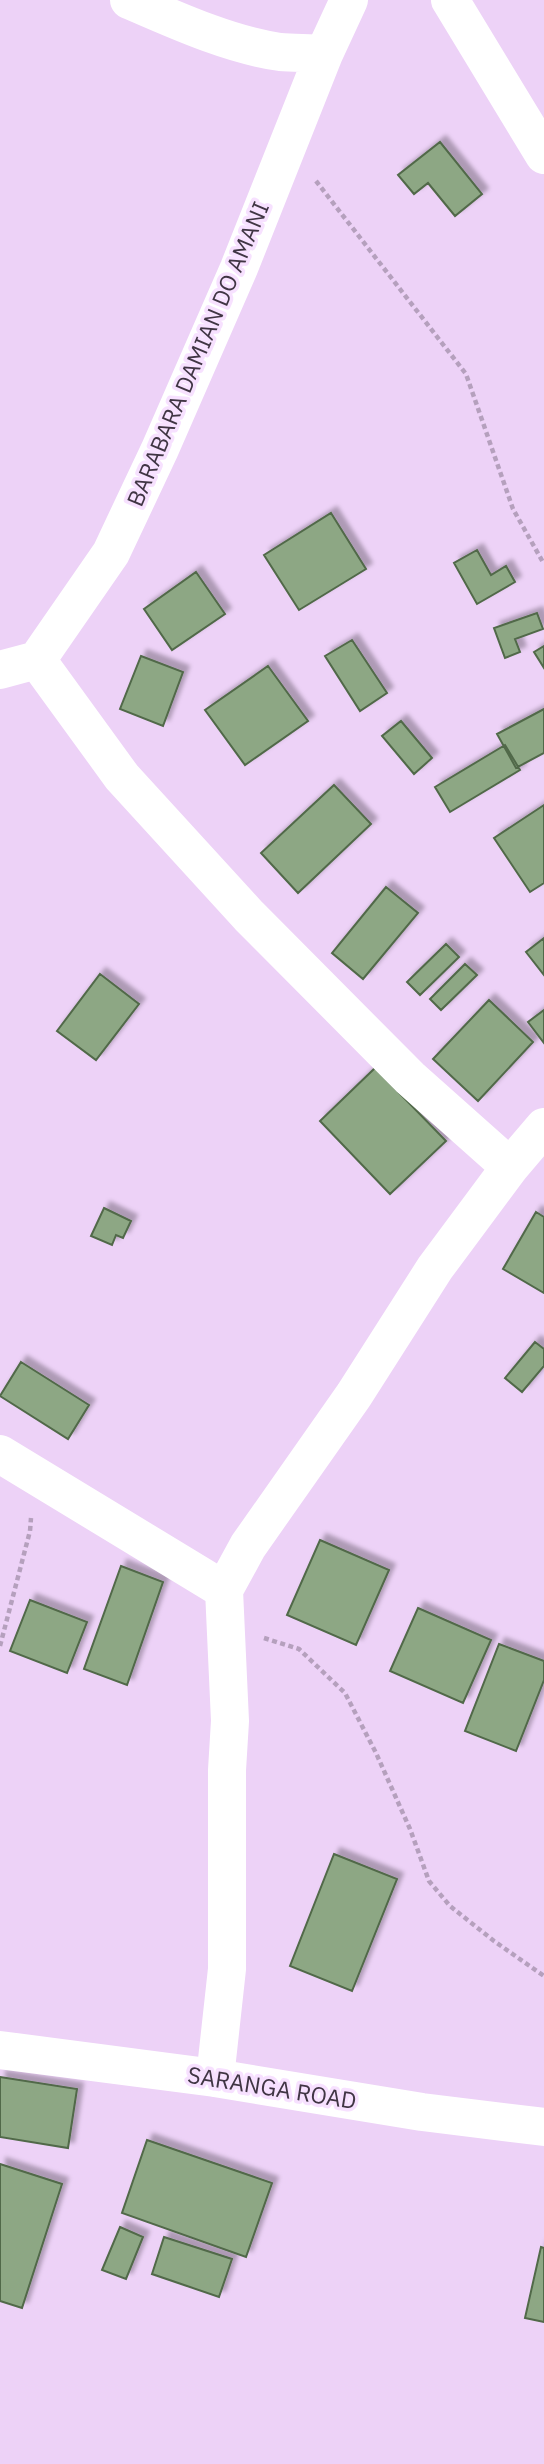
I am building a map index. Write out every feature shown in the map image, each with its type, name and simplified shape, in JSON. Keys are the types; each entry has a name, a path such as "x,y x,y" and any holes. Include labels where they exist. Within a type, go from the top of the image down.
{"street":[{"path":"130,0 165,16 238,42 279,51 324,54"},
{"name":"BARABARA DAMIAN DO AMANI","path":"37,660 111,552 160,449 239,268 324,54 349,0"},
{"path":"450,0 544,155"},
{"path":"0,670 37,660 122,777 249,916 410,1078 510,1167"},
{"path":"215,2078 227,1969 227,1770 230,1721 225,1608 248,1546 354,1395 435,1268 510,1167 544,1127"},
{"path":"0,1454 225,1608"},
{"name":"SARANGA ROAD","path":"0,2050 215,2078 422,2112 544,2127"}],"path":[{"path":"287,145 466,373 513,509 544,565"},
{"path":"0,1646 30,1531 35,1476"},
{"path":"225,1608 299,1649 345,1693 410,1829 429,1881 450,1906 544,1976"}],"building":[{"path":"440,142 482,194 455,216 428,183 414,194 398,175"},
{"path":"331,513 366,569 299,610 264,555"},
{"path":"477,550 491,575 506,566 515,582 477,604 454,563"},
{"path":"196,572 225,614 172,650 144,609"},
{"path":"537,613 543,629 515,639 520,652 505,658 494,628"},
{"path":"352,640 387,693 360,711 325,656"},
{"path":"544,646 544,668 534,652"},
{"path":"141,656 183,672 163,726 120,709"},
{"path":"268,666 308,721 245,765 205,710"},
{"path":"544,709 544,753 516,768 497,734"},
{"path":"401,721 432,758 414,774 382,736"},
{"path":"505,745 520,770 450,812 435,787"},
{"path":"334,785 371,824 298,893 261,853"},
{"path":"544,805 544,883 530,892 494,838"},
{"path":"386,887 418,913 363,979 332,953"},
{"path":"544,938 544,975 526,952"},
{"path":"446,944 459,957 420,995 407,982"},
{"path":"465,964 477,975 441,1010 430,999"},
{"path":"100,974 139,1004 96,1060 57,1031"},
{"path":"489,1000 533,1042 478,1101 433,1059"},
{"path":"544,1010 544,1043 528,1022"},
{"path":"375,1068 446,1141 390,1194 320,1121"},
{"path":"104,1208 131,1221 123,1238 116,1235 112,1245 91,1236"},
{"path":"536,1212 544,1217 544,1293 503,1269"},
{"path":"535,1342 544,1349 544,1366 522,1392 505,1378"},
{"path":"21,1362 89,1405 68,1439 0,1396"},
{"path":"320,1540 389,1570 356,1645 287,1615"},
{"path":"121,1566 163,1582 127,1685 84,1669"},
{"path":"30,1600 87,1622 67,1673 10,1651"},
{"path":"418,1608 491,1640 463,1703 390,1671"},
{"path":"499,1644 544,1661 544,1680 516,1751 465,1731"},
{"path":"334,1854 397,1879 352,1991 290,1966"},
{"path":"0,2077 77,2089 68,2148 0,2137"},
{"path":"147,2140 272,2183 246,2257 122,2213"},
{"path":"0,2164 62,2184 22,2308 0,2301"},
{"path":"120,2227 143,2237 126,2279 102,2270"},
{"path":"164,2237 232,2259 219,2297 152,2274"},
{"path":"541,2247 544,2248 544,2322 525,2318"}]}
